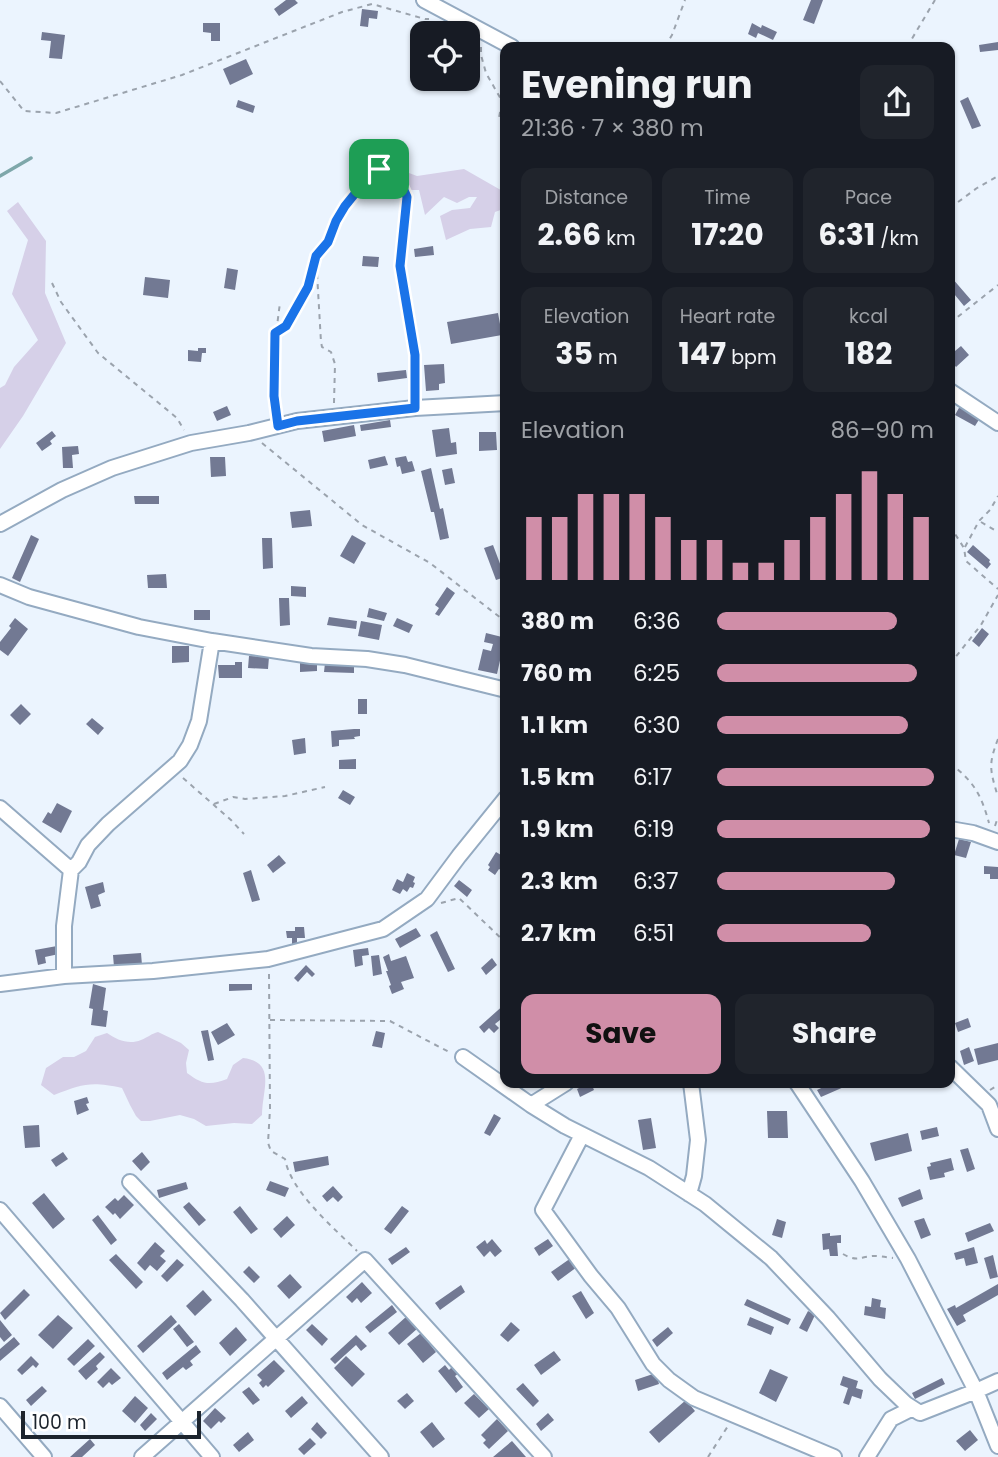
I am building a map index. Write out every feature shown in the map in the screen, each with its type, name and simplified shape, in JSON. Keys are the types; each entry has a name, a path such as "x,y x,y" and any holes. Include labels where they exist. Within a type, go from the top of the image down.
{"street":[{"path":"424,0 463,21"},
{"path":"480,30 503,42"},
{"path":"955,394 998,423"},
{"path":"0,524 62,490 112,468 191,443 297,421 415,408 500,403"},
{"path":"0,584 29,597 139,627 311,656 367,659 405,665 500,689"},
{"path":"64,976 64,926 71,870 79,862 88,845 108,824 180,761 199,720 212,641"},
{"path":"0,984 268,959 383,929 427,899 500,805"},
{"path":"0,808 71,870"},
{"path":"955,830 995,838"},
{"path":"463,1057 500,1083"},
{"path":"955,1071 989,1105 998,1129"},
{"path":"507,1088 582,1135 649,1168 705,1204 771,1258 828,1318 880,1379 911,1409 920,1413 998,1381"},
{"path":"531,1105 558,1088"},
{"path":"689,1194 698,1140 692,1088"},
{"path":"800,1088 862,1181 908,1259 976,1391 998,1446"},
{"path":"582,1135 543,1210 618,1308 653,1364 669,1380 694,1398 834,1457"},
{"path":"130,1182 242,1300 382,1457"},
{"path":"0,1210 212,1457"},
{"path":"142,1457 365,1260 544,1457"},
{"path":"0,1406 44,1457"},
{"path":"867,1457 891,1419 911,1409"}],"path":[{"path":"668,42 685,0"},
{"path":"909,42 935,0"},
{"path":"0,81 24,111 56,113 182,75 342,12 372,4 425,19 436,19"},
{"path":"480,30 481,55 486,73 500,98"},
{"path":"275,333 286,326 308,287 316,256 328,242 345,206 379,169 396,172 407,197 400,266 415,355 415,408"},
{"path":"955,204 998,176"},
{"path":"316,256 321,342 322,347 331,352 335,364 333,400 336,417"},
{"path":"52,283 61,302 98,353 177,418 191,443"},
{"path":"955,319 998,285"},
{"path":"278,426 274,396 275,333 280,303"},
{"path":"249,433 362,525 430,563 500,617"},
{"path":"964,548 979,521 990,510 998,496"},
{"path":"979,521 998,532"},
{"path":"955,534 964,548 966,561 998,589"},
{"path":"955,658 981,625 998,595"},
{"path":"998,739 990,760 998,797"},
{"path":"172,768 244,834"},
{"path":"955,768 972,783 989,824"},
{"path":"214,804 233,797 245,799 285,796 325,787"},
{"path":"995,838 998,817"},
{"path":"427,899 436,904 459,898 500,937"},
{"path":"268,959 268,1143 271,1151 285,1159 293,1182 305,1197 365,1260"},
{"path":"269,1020 390,1021 439,1048 463,1057"},
{"path":"843,1254 860,1260 873,1256 908,1259"},
{"path":"708,1457 734,1416"}],"shaded area":[{"path":"385,164 417,176 464,169 500,190 500,210 495,212 491,227 470,229 446,240 440,216 452,210 470,208 477,197 469,197 457,203 444,197 425,215 419,190 398,190 393,181 383,183 379,178"},
{"path":"18,202 46,241 45,293 66,343 0,449 0,388 38,340 12,294 28,240 7,211"},
{"path":"158,1032 189,1050 187,1073 202,1082 215,1083 227,1079 233,1065 243,1058 260,1065 265,1079 262,1115 252,1124 206,1126 180,1115 141,1121 122,1088 87,1085 54,1095 41,1085 46,1068 63,1057 74,1057 86,1051 95,1037 107,1033 119,1040 132,1042"}],"building":[{"path":"286,0 295,0 298,3 279,16 274,9"},
{"path":"811,0 823,0 814,24 803,20"},
{"path":"362,9 378,11 377,19 369,18 368,27 360,26"},
{"path":"203,23 220,23 220,41 211,41 211,33 203,32"},
{"path":"752,23 777,32 773,40 758,33 756,38 748,34"},
{"path":"42,32 65,35 62,59 49,58 51,41 41,40"},
{"path":"998,42 998,50 980,52 979,45"},
{"path":"246,59 253,74 230,85 223,69"},
{"path":"968,97 981,126 972,129 960,101"},
{"path":"238,100 255,106 253,113 236,107"},
{"path":"433,246 434,255 415,257 414,249"},
{"path":"363,256 379,257 378,267 362,266"},
{"path":"227,268 238,270 235,290 224,288"},
{"path":"145,277 170,280 168,298 143,295"},
{"path":"955,281 971,300 964,306 955,295"},
{"path":"498,313 500,335 451,344 447,322"},
{"path":"961,346 969,355 956,367 955,351"},
{"path":"198,348 206,348 201,362 188,361 188,350 198,351"},
{"path":"444,364 445,383 439,384 439,390 426,391 424,365"},
{"path":"406,370 407,378 378,382 377,373"},
{"path":"227,406 231,415 217,421 213,412"},
{"path":"960,406 980,418 975,426 955,415"},
{"path":"390,420 391,427 361,431 360,425"},
{"path":"354,425 356,436 324,442 322,431"},
{"path":"449,428 451,443 456,442 457,454 436,457 432,430"},
{"path":"52,431 56,436 50,441 52,444 42,451 36,443"},
{"path":"479,432 496,432 497,450 479,451"},
{"path":"78,446 79,454 72,455 73,468 63,468 62,447"},
{"path":"385,456 388,465 370,469 368,460"},
{"path":"406,456 408,462 412,461 415,471 402,474 395,458"},
{"path":"210,457 225,457 226,476 211,477"},
{"path":"431,468 449,538 440,540 421,471"},
{"path":"452,468 455,483 445,485 442,470"},
{"path":"134,496 159,496 159,504 135,504"},
{"path":"310,510 312,526 292,528 290,512"},
{"path":"31,535 39,539 20,582 12,578"},
{"path":"352,535 366,543 354,564 340,556"},
{"path":"262,538 272,538 273,568 263,569"},
{"path":"493,545 500,564 500,579 496,580 484,548"},
{"path":"973,545 990,560 991,564 987,569 967,552"},
{"path":"166,574 167,588 148,588 147,575"},
{"path":"291,586 306,587 306,597 291,596"},
{"path":"447,587 455,593 439,616 435,614 439,608 435,605"},
{"path":"279,598 289,598 290,625 280,626"},
{"path":"369,608 387,613 384,621 367,617"},
{"path":"194,610 210,610 210,620 194,620"},
{"path":"329,617 357,621 356,629 327,625"},
{"path":"15,618 28,629 8,656 0,650 0,642"},
{"path":"397,618 413,625 409,633 393,626"},
{"path":"361,621 382,625 379,640 358,636"},
{"path":"982,628 989,634 979,647 972,641"},
{"path":"486,633 500,636 497,674 478,670 483,649 491,651 493,644 484,642"},
{"path":"172,646 189,646 189,662 172,663"},
{"path":"249,656 269,657 268,669 248,668"},
{"path":"235,662 242,662 242,678 219,678 218,665 235,665"},
{"path":"300,662 317,662 317,671 300,672"},
{"path":"325,663 354,664 354,673 324,672"},
{"path":"358,699 367,699 367,714 358,714"},
{"path":"21,704 31,714 20,725 10,715"},
{"path":"92,718 104,728 98,735 86,724"},
{"path":"360,729 360,736 339,740 339,746 332,747 331,731"},
{"path":"305,738 306,753 294,755 292,740"},
{"path":"356,759 356,769 339,769 339,760"},
{"path":"343,790 355,797 350,805 338,798"},
{"path":"57,803 72,811 61,833 42,822 48,812 51,814"},
{"path":"959,839 971,842 966,858 955,855"},
{"path":"496,852 500,854 500,870 495,875 488,870"},
{"path":"279,855 286,863 273,873 267,865"},
{"path":"984,866 998,867 998,879 990,879 990,874 984,874"},
{"path":"251,870 260,900 252,902 243,873"},
{"path":"407,873 415,877 413,888 410,887 407,892 403,889 400,894 392,890 397,879 403,882"},
{"path":"459,880 472,890 467,897 454,886"},
{"path":"103,882 105,892 98,895 101,906 91,909 85,887"},
{"path":"295,927 304,927 305,938 297,938 297,946 292,946 292,938 287,938 286,931 295,931"},
{"path":"416,928 421,936 400,948 395,939"},
{"path":"437,931 455,969 448,972 430,935"},
{"path":"57,946 59,954 45,957 46,963 38,965 35,950"},
{"path":"368,948 369,955 362,956 363,965 355,967 353,950"},
{"path":"141,953 142,965 114,967 113,955"},
{"path":"389,954 391,961 406,956 414,978 401,982 404,989 392,994 383,957"},
{"path":"379,955 382,974 373,976 371,956"},
{"path":"492,958 497,965 486,975 481,968"},
{"path":"306,965 315,974 312,977 307,972 298,982 294,978"},
{"path":"93,984 106,988 103,1010 108,1011 106,1027 91,1025 93,1009 89,1008"},
{"path":"229,984 252,984 252,990 229,991"},
{"path":"500,1008 500,1020 495,1024 499,1028 494,1033 489,1028 484,1033 479,1027"},
{"path":"968,1018 971,1027 958,1032 955,1023"},
{"path":"227,1023 235,1035 218,1045 211,1032"},
{"path":"208,1030 214,1060 208,1061 201,1031"},
{"path":"376,1031 385,1033 382,1048 372,1046"},
{"path":"998,1043 998,1060 978,1065 974,1049"},
{"path":"969,1047 974,1061 964,1065 960,1051"},
{"path":"593,1088 594,1090 580,1097 577,1089"},
{"path":"821,1088 842,1088 821,1097 817,1090"},
{"path":"87,1097 89,1110 77,1115 74,1101"},
{"path":"767,1111 787,1111 788,1138 768,1138"},
{"path":"494,1114 501,1118 490,1136 484,1133"},
{"path":"651,1118 656,1148 643,1150 638,1120"},
{"path":"39,1125 40,1147 25,1148 23,1126"},
{"path":"937,1127 939,1136 922,1140 920,1131"},
{"path":"908,1133 912,1151 875,1161 870,1143"},
{"path":"968,1148 975,1169 967,1172 960,1150"},
{"path":"63,1152 68,1159 56,1167 51,1160"},
{"path":"142,1152 150,1162 141,1171 132,1161"},
{"path":"328,1156 329,1165 295,1172 293,1162"},
{"path":"951,1158 954,1170 944,1173 945,1177 930,1180 927,1167 931,1166 930,1163"},
{"path":"270,1181 289,1188 285,1197 266,1190"},
{"path":"186,1182 188,1189 159,1198 157,1190"},
{"path":"333,1186 343,1197 338,1202 333,1197 327,1202 322,1196"},
{"path":"920,1189 923,1199 902,1207 898,1198"},
{"path":"44,1193 65,1219 53,1229 32,1203"},
{"path":"124,1195 134,1205 120,1219 105,1207 115,1198 118,1201"},
{"path":"189,1202 206,1220 199,1226 183,1207"},
{"path":"240,1206 258,1229 251,1234 233,1212"},
{"path":"402,1206 409,1211 391,1234 384,1229"},
{"path":"98,1215 117,1240 111,1245 92,1220"},
{"path":"287,1216 295,1225 281,1238 273,1229"},
{"path":"924,1218 931,1235 921,1239 914,1221"},
{"path":"777,1219 786,1222 782,1238 772,1235"},
{"path":"990,1223 994,1231 968,1242 965,1233"},
{"path":"830,1233 830,1236 841,1235 841,1243 837,1243 838,1256 830,1256 829,1249 823,1250 822,1234"},
{"path":"492,1239 502,1251 495,1257 490,1251 484,1257 476,1247 485,1240 487,1244"},
{"path":"548,1239 553,1246 539,1256 534,1248"},
{"path":"155,1242 165,1251 160,1256 166,1261 157,1271 150,1265 145,1271 137,1263"},
{"path":"406,1247 410,1252 392,1265 388,1259"},
{"path":"974,1247 978,1263 966,1266 964,1258 956,1260 954,1253"},
{"path":"116,1254 143,1282 136,1289 109,1260"},
{"path":"993,1255 998,1277 990,1279 984,1258"},
{"path":"571,1258 577,1267 558,1281 551,1272"},
{"path":"177,1259 184,1265 167,1282 161,1276"},
{"path":"249,1266 260,1277 254,1283 243,1272"},
{"path":"290,1274 302,1287 289,1299 277,1286"},
{"path":"362,1282 372,1293 361,1303 357,1298 352,1303 346,1297"},
{"path":"998,1284 998,1295 963,1315 966,1321 957,1326 947,1309 955,1305 956,1308"},
{"path":"461,1285 465,1292 440,1310 435,1303"},
{"path":"24,1289 30,1295 5,1320 0,1313"},
{"path":"203,1290 212,1300 195,1316 186,1306"},
{"path":"581,1291 594,1313 586,1319 572,1296"},
{"path":"872,1298 881,1300 880,1307 886,1308 885,1319 864,1315 865,1306 871,1307"},
{"path":"747,1299 791,1319 788,1325 744,1305"},
{"path":"392,1305 397,1312 370,1333 365,1327"},
{"path":"808,1311 815,1315 807,1332 799,1328"},
{"path":"58,1315 73,1328 53,1349 38,1335"},
{"path":"171,1315 177,1322 143,1353 137,1346"},
{"path":"407,1316 418,1328 399,1345 388,1333"},
{"path":"750,1317 774,1327 771,1335 747,1325"},
{"path":"0,1320 12,1335 4,1342 0,1337"},
{"path":"511,1322 520,1330 508,1342 500,1335"},
{"path":"179,1324 194,1342 187,1347 173,1329"},
{"path":"312,1324 328,1339 322,1346 306,1330"},
{"path":"236,1327 247,1340 230,1356 219,1343"},
{"path":"668,1327 673,1333 657,1347 652,1340"},
{"path":"421,1333 436,1352 423,1363 407,1344"},
{"path":"356,1335 367,1346 361,1351 356,1345 335,1364 330,1359"},
{"path":"14,1337 20,1344 0,1361 0,1349"},
{"path":"88,1339 95,1346 74,1366 67,1359"},
{"path":"196,1345 201,1352 190,1361 193,1365 186,1370 183,1367 167,1380 162,1373"},
{"path":"554,1351 561,1360 541,1375 534,1365"},
{"path":"100,1352 105,1357 96,1366 98,1369 86,1380 78,1371"},
{"path":"31,1356 39,1364 36,1368 33,1365 22,1375 17,1370"},
{"path":"346,1356 365,1374 352,1387 334,1368"},
{"path":"274,1360 285,1371 268,1387 266,1385 263,1388 259,1383 262,1380 257,1375"},
{"path":"445,1365 449,1370 453,1366 459,1373 455,1376 463,1387 456,1393 438,1371"},
{"path":"111,1368 121,1378 112,1385 109,1382 103,1388 97,1382"},
{"path":"770,1369 788,1377 776,1402 759,1393"},
{"path":"656,1373 659,1384 638,1391 635,1380"},
{"path":"843,1376 858,1381 856,1388 863,1390 861,1399 852,1396 849,1405 843,1403 848,1388 840,1385"},
{"path":"942,1378 945,1384 915,1399 912,1393"},
{"path":"523,1383 539,1401 533,1407 516,1389"},
{"path":"42,1386 47,1391 31,1406 26,1400"},
{"path":"249,1387 260,1400 253,1405 242,1392"},
{"path":"407,1393 414,1401 405,1409 397,1401"},
{"path":"474,1394 489,1409 479,1418 464,1403"},
{"path":"135,1396 148,1408 135,1423 122,1411"},
{"path":"302,1396 308,1403 291,1418 285,1411"},
{"path":"686,1400 695,1411 659,1443 649,1432"},
{"path":"215,1408 226,1418 211,1429 203,1421"},
{"path":"151,1413 157,1419 145,1431 140,1425"},
{"path":"548,1413 554,1420 541,1431 536,1424"},
{"path":"497,1419 508,1431 489,1449 483,1443 486,1440 481,1435"},
{"path":"317,1422 327,1433 321,1439 311,1429"},
{"path":"432,1422 445,1439 433,1448 420,1432"},
{"path":"970,1430 978,1440 965,1451 956,1441"},
{"path":"248,1432 254,1440 239,1452 233,1445"},
{"path":"310,1438 316,1444 304,1455 298,1449"},
{"path":"90,1439 95,1445 82,1457 70,1457"},
{"path":"512,1441 526,1457 493,1457"}],"waterway":[{"path":"0,176 31,158"}],"route":[{"path":"379,169 396,172 407,197 400,266 415,355 415,408 297,421 278,426 274,396 275,333 286,326 308,287 316,256 328,242 345,206 379,169"}]}
